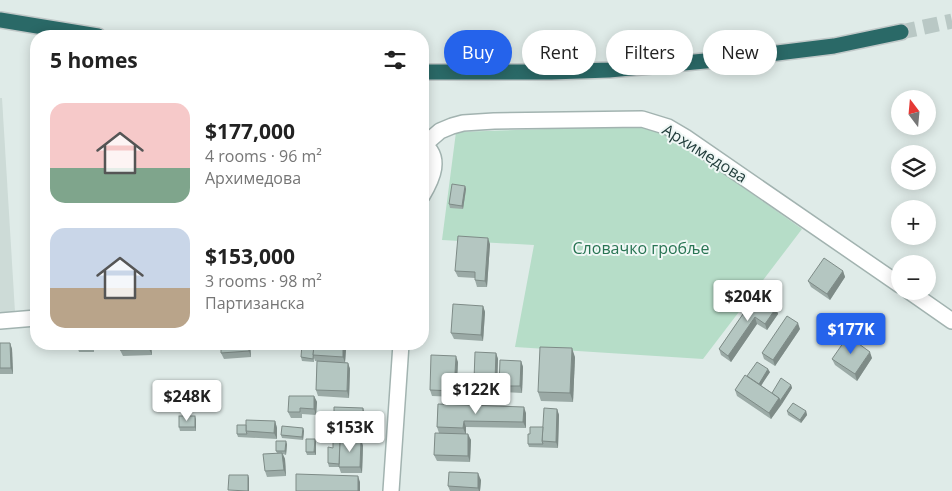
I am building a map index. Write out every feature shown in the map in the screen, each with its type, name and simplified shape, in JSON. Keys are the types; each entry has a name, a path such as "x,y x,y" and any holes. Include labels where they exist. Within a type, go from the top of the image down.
{"highway":[{"path":"0,20 61,30"},
{"path":"429,72 609,70 737,58 814,48 901,32"}],"street":[{"name":"Архимедова","path":"429,140 440,131 463,123 628,118 655,122 685,137 891,279"},
{"path":"429,150 434,162 434,172 429,182"},
{"path":"922,300 952,321"},
{"path":"0,321 30,318"},
{"path":"392,491 401,350"}],"shaded area":[{"path":"0,98 2,98 15,312 0,314"}],"green space":[{"name":"Словачко гробље","path":"638,126 669,135 802,229 703,359 515,347 534,245 442,240 456,132"}],"building":[{"path":"452,184 465,186 462,206 449,204"},
{"path":"458,236 488,238 485,281 475,280 475,272 455,271"},
{"path":"824,258 843,271 827,294 808,281"},
{"path":"756,295 776,308 765,324 755,317 728,356 719,349"},
{"path":"453,304 483,306 481,335 451,333"},
{"path":"787,316 798,323 773,360 762,353"},
{"path":"848,336 870,352 855,374 832,359"},
{"path":"0,343 10,343 11,368 0,368"},
{"path":"540,347 572,348 570,393 538,392"},
{"path":"221,350 249,351 221,353"},
{"path":"302,350 314,350 313,359 301,357"},
{"path":"313,350 343,350 343,357 313,355"},
{"path":"475,352 496,353 495,380 474,380"},
{"path":"431,355 456,356 454,391 430,390"},
{"path":"500,360 521,361 520,386 499,386"},
{"path":"317,361 348,363 347,391 316,390"},
{"path":"757,362 768,369 759,384 747,376"},
{"path":"745,375 779,398 769,413 735,390"},
{"path":"781,378 791,385 780,401 772,393"},
{"path":"289,396 314,396 314,409 300,408 300,412 288,412"},
{"path":"793,403 806,411 800,420 787,411"},
{"path":"438,404 524,407 523,422 464,421 463,428 437,427"},
{"path":"334,407 363,408 362,436 322,435 323,418 334,418"},
{"path":"544,408 557,409 556,442 542,441"},
{"path":"179,416 195,416 195,427 179,427"},
{"path":"246,420 275,421 274,433 246,431"},
{"path":"237,425 246,425 247,434 237,434"},
{"path":"282,426 303,428 302,437 281,435"},
{"path":"530,427 543,427 543,444 528,444"},
{"path":"435,433 468,434 468,456 434,455"},
{"path":"306,439 315,439 314,452 306,452"},
{"path":"340,439 361,440 360,467 339,467"},
{"path":"333,440 340,440 339,464 328,463 328,447 333,448"},
{"path":"276,441 286,441 285,451 276,451"},
{"path":"282,453 284,470 265,471 263,454"},
{"path":"449,472 478,473 478,488 448,486"},
{"path":"296,474 358,476 358,491 296,491"},
{"path":"229,475 248,475 248,491 228,490"}],"tunnel":[{"path":"901,32 952,21"}]}
